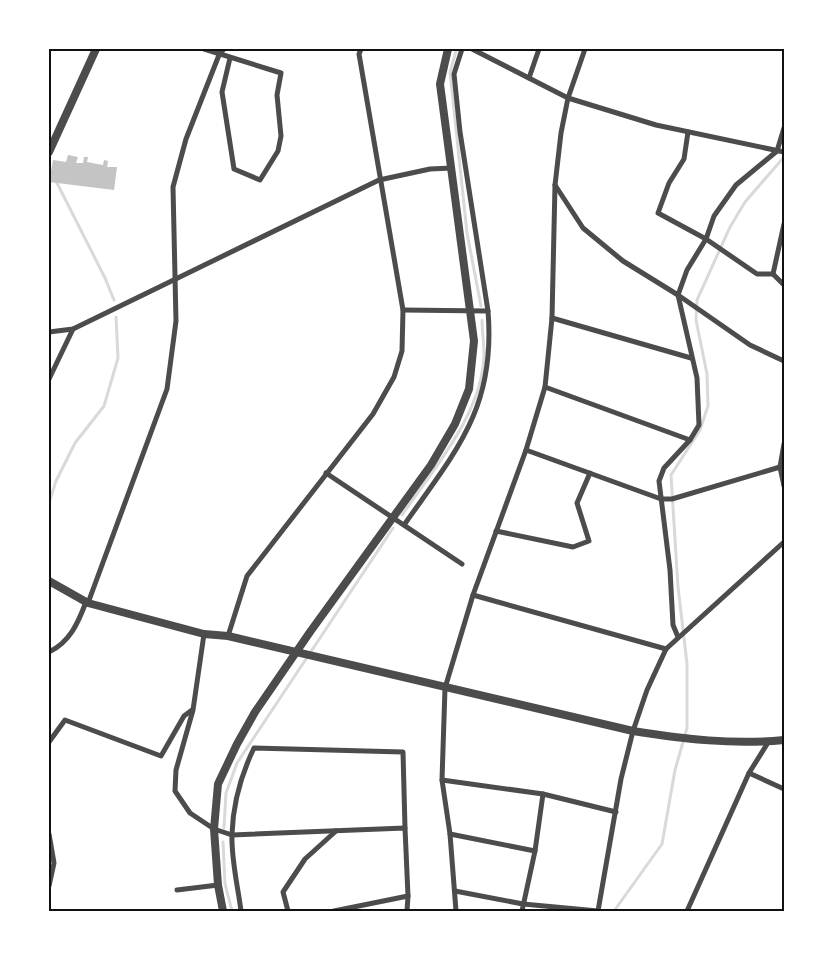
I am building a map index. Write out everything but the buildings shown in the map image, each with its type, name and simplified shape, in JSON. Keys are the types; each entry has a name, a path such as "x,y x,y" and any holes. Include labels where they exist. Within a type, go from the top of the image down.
{"street":[{"path":"49,152 96,49"},
{"path":"204,49 281,73 277,95 281,136 278,151 260,180 234,168 222,92 230,58"},
{"path":"49,652 70,635 87,603 167,389 176,321 173,280 173,187 186,139 219,55 224,49"},
{"path":"228,636 247,576 372,414 394,377 402,351 403,310 379,180 359,54 361,49"},
{"path":"223,911 218,885 214,829 218,784 255,712 392,516 431,465 456,424 469,389 474,341 440,84 448,49"},
{"path":"404,525 451,458 474,417 484,389 487,366 488,311 460,132 454,74 462,49"},
{"path":"472,49 568,98 656,125 784,152"},
{"path":"529,78 539,49"},
{"path":"456,911 450,834 442,780 445,688 473,595 526,450 545,387 552,318 555,184 560,133 568,98 585,49"},
{"path":"678,636 673,624 670,570 659,481 664,468 690,440 699,425 697,378 678,295 687,270 706,240 714,216 736,185 777,151 784,128"},
{"path":"688,132 684,159 669,183 658,213 706,240 756,274 773,274 784,286"},
{"path":"49,332 74,329 379,180 430,170 452,168"},
{"path":"555,184 583,228 623,261 678,295 750,345 784,361"},
{"path":"773,274 784,224"},
{"path":"403,310 488,311"},
{"path":"552,318 691,358"},
{"path":"49,378 74,329"},
{"path":"545,387 690,440"},
{"path":"784,444 780,468 784,486"},
{"path":"526,450 661,499 672,499 780,468"},
{"path":"496,531 573,547 589,540 577,503 590,473"},
{"path":"326,474 462,564"},
{"path":"455,892 524,904 598,911 621,779 633,731 647,690 666,649 678,636 784,542"},
{"path":"49,581 87,603 204,634 228,636 633,731 694,740 784,740"},
{"path":"473,595 666,649"},
{"path":"204,634 193,710 176,770 175,791 190,813 214,829 232,835 405,828"},
{"path":"49,742 65,720 161,756 184,716 193,710"},
{"path":"687,911 750,773 770,741"},
{"path":"242,911 232,835 237,798 245,767 254,748 403,752 408,896 406,911"},
{"path":"750,773 784,789"},
{"path":"442,780 543,794 616,812"},
{"path":"522,911 535,851 543,794"},
{"path":"288,911 283,892 305,859 336,831"},
{"path":"49,834 54,863 49,886"},
{"path":"450,834 535,851"},
{"path":"177,890 218,885"},
{"path":"334,911 408,896"}],"waterway":[{"path":"456,51 450,72 467,233 481,306"},
{"path":"614,911 662,844 675,770 687,728 687,664 678,587 671,475 700,430 708,406 707,374 696,320 697,300 730,227 745,202 784,157"},
{"path":"49,168 52,174"},
{"path":"55,179 105,278 114,300"},
{"path":"49,503 56,481 75,443 104,406 118,358 116,317"},
{"path":"402,515 455,439 475,397 482,376 484,354 482,320"},
{"path":"224,828 226,793 237,763 393,528"},
{"path":"223,842 225,884 232,911"}]}
